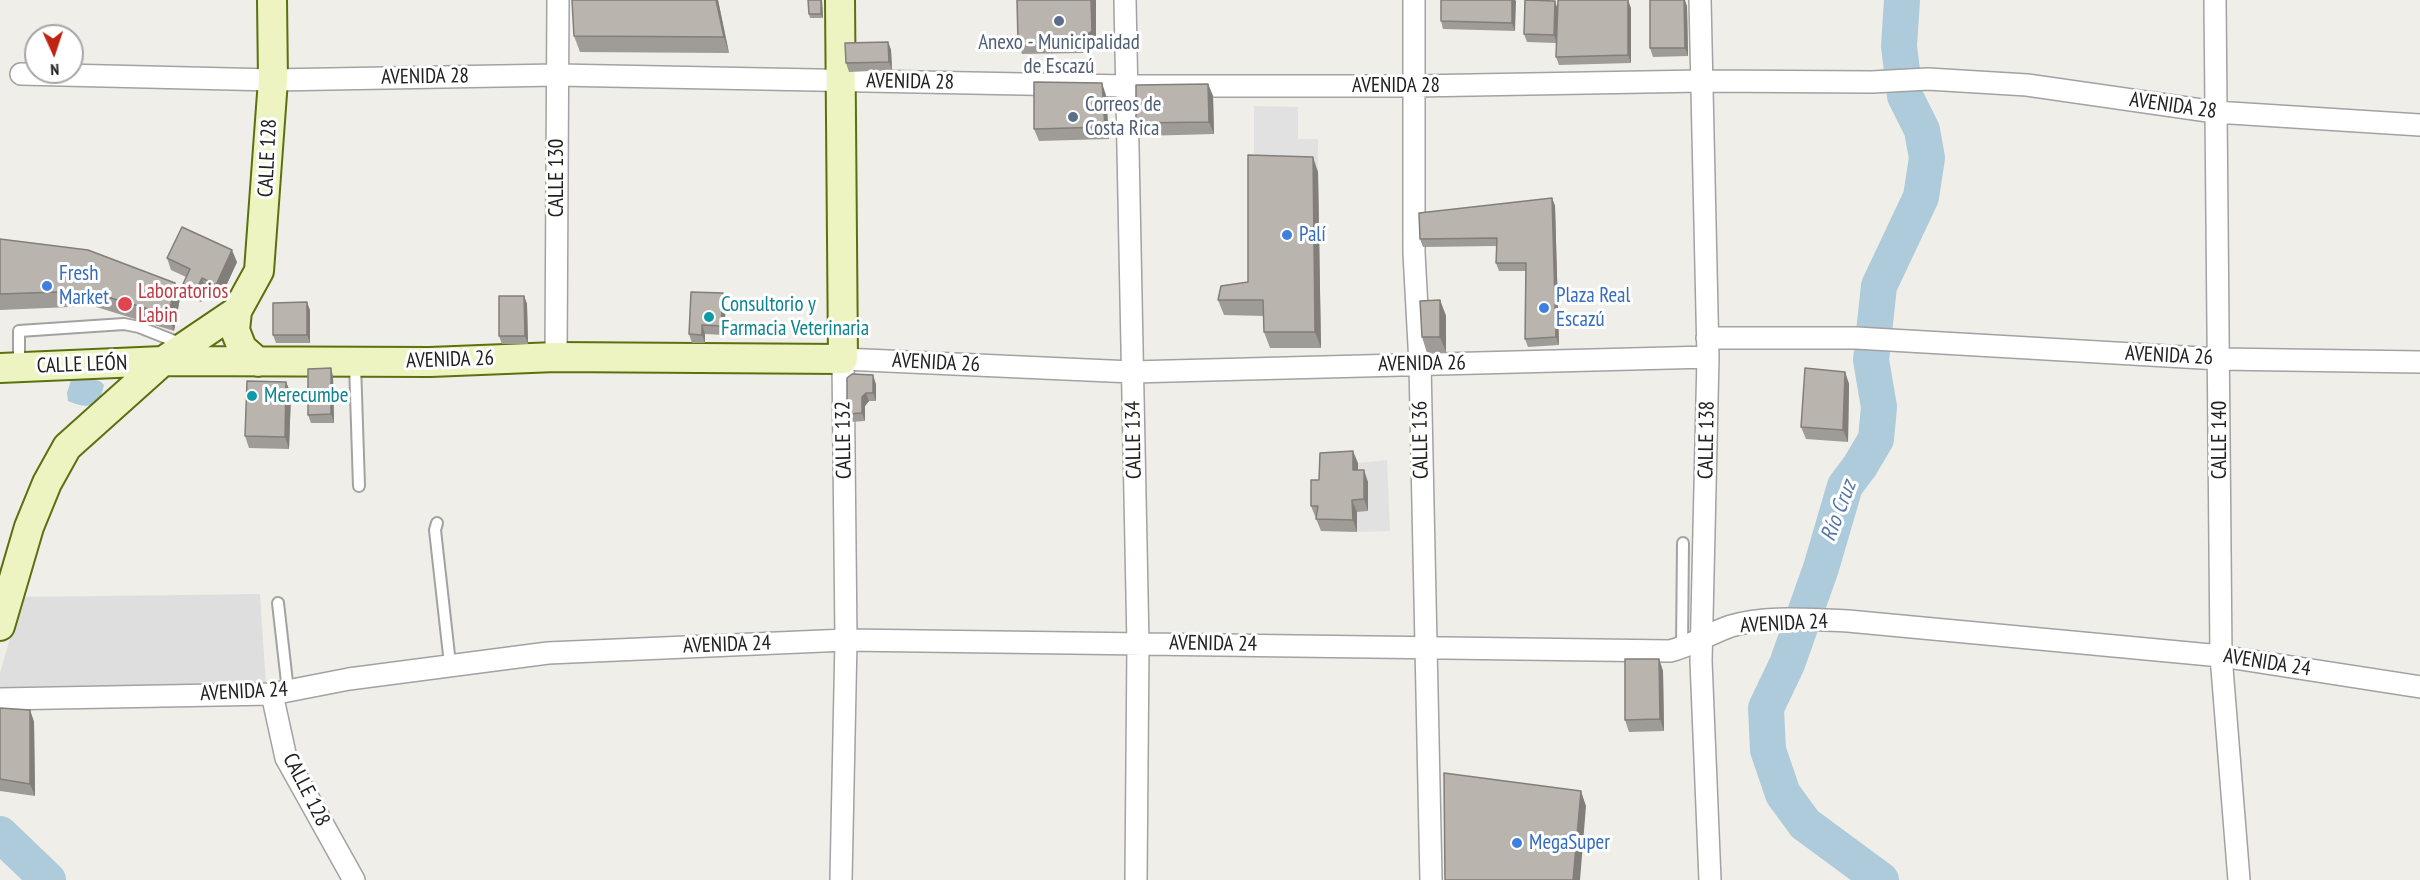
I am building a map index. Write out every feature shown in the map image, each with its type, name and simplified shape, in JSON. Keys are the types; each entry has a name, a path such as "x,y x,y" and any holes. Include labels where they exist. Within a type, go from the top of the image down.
{"main road":[{"name":"CALLE 128","path":"237,311 259,271 273,80 272,0"},
{"name":"CALLE 132","path":"840,0 843,358"},
{"path":"0,626 29,527 47,483 67,447 163,361 237,311"},
{"path":"237,311 235,330 238,340 242,348 258,362"},
{"name":"AVENIDA 26","path":"163,361 430,362 556,357 843,358"},
{"name":"CALLE LEÓN","path":"10,367 163,361"},
{"path":"106,364 115,374 118,389 116,403"}],"street":[{"name":"CALLE 130","path":"556,357 558,0"},
{"name":"CALLE 134","path":"1125,0 1138,644 1136,880"},
{"name":"CALLE 136","path":"1414,0 1414,253 1420,364 1431,880"},
{"name":"CALLE 138","path":"1701,0 1708,347 1701,661 1710,880"},
{"name":"CALLE 140","path":"2215,0 2221,656 2239,880"},
{"name":"AVENIDA 28","path":"21,74 273,80 557,75 1126,86 1415,86 1701,81 1872,82 1928,79 1994,81 2215,112 2420,125"},
{"name":"AVENIDA 26","path":"843,358 1132,372 1420,364 1856,338 2219,359 2420,362"},
{"name":"CALLE 132","path":"841,880 846,640 843,358"},
{"name":"AVENIDA 24","path":"0,699 280,693 349,679 548,653 846,640 1670,651 1732,626 1787,619 1848,621 2221,656 2420,687"},
{"name":"CALLE 128","path":"280,693 286,758 354,880"}],"lane":[{"path":"10,367 19,331 124,324 139,327 188,346"},
{"path":"355,362 359,486"},
{"path":"437,523 435,530 450,664"},
{"path":"1682,648 1683,543"},
{"path":"278,603 280,693"}],"shaded area":[{"path":"1254,106 1298,107 1298,139 1318,139 1318,172 1254,171"},
{"path":"1387,460 1390,531 1357,532 1357,512 1368,511 1368,482 1358,482 1358,463"},
{"path":"260,594 266,686 0,692 0,673 22,597"}],"water":[{"path":"71,380 100,381 104,385 95,403 86,406 68,401 67,393"}],"building":[{"path":"572,0 716,0 724,37 574,36"},
{"path":"808,0 821,0 821,14 809,14"},
{"name":"Anexo - Municipalidad de Escazú","path":"1017,0 1091,0 1092,31 1078,41 1018,42"},
{"path":"1441,0 1512,0 1512,23 1441,21"},
{"path":"1525,0 1555,1 1554,35 1524,34"},
{"path":"1558,0 1628,0 1628,55 1556,57"},
{"path":"1650,0 1684,0 1685,48 1650,48"},
{"path":"888,42 889,62 846,63 845,43"},
{"name":"Correos de Costa Rica","path":"1034,82 1102,83 1105,127 1034,129"},
{"path":"1208,84 1209,122 1136,123 1136,85"},
{"name":"Palí","path":"1248,155 1313,157 1315,332 1264,332 1263,300 1218,300 1221,286 1248,282"},
{"name":"Plaza Real Escazú","path":"1552,198 1556,337 1525,339 1526,263 1496,263 1497,238 1420,239 1419,213"},
{"path":"182,227 232,250 216,285 202,278 196,290 183,284 190,269 167,258"},
{"path":"0,239 88,250 175,283 169,315 87,291 0,294"},
{"name":"Consultorio y Farmacia Veterinaria","path":"691,292 723,293 721,326 702,325 702,335 689,334"},
{"path":"499,296 524,296 525,336 499,336"},
{"path":"1440,300 1440,337 1422,337 1420,301"},
{"path":"307,302 307,335 273,335 273,303"},
{"path":"331,368 331,414 308,415 308,369"},
{"path":"1805,368 1845,372 1843,430 1801,427"},
{"path":"852,374 873,375 873,393 866,393 862,397 862,413 847,414 847,378"},
{"path":"247,381 286,382 285,437 245,436"},
{"path":"1353,451 1353,470 1364,470 1364,499 1352,500 1353,520 1316,519 1318,506 1311,506 1311,480 1319,480 1320,453"},
{"path":"1625,659 1659,659 1660,719 1625,720"},
{"path":"0,708 30,710 30,784 0,779"},
{"name":"MegaSuper","path":"1444,773 1581,791 1573,880 1445,880"}],"waterway":[{"name":"Río Cruz","path":"1881,880 1805,824 1783,794 1768,750 1766,708 1787,664 1821,568 1845,486 1876,439 1879,407 1871,360 1879,286 1921,197 1927,158 1922,130 1905,96 1899,46 1902,0"},
{"path":"0,834 48,880"}],"place":[{"name":"Anexo - Municipalidad de Escazú","path":"1059,21"},
{"name":"Correos de Costa Rica","path":"1073,117"},
{"name":"Palí","path":"1287,235"},
{"name":"Fresh Market","path":"47,286"},
{"name":"Laboratorios Labin","path":"125,304"},
{"name":"Plaza Real Escazú","path":"1544,308"},
{"name":"Consultorio y Farmacia Veterinaria","path":"709,317"},
{"name":"Merecumbe","path":"252,396"},
{"name":"MegaSuper","path":"1517,843"}]}
